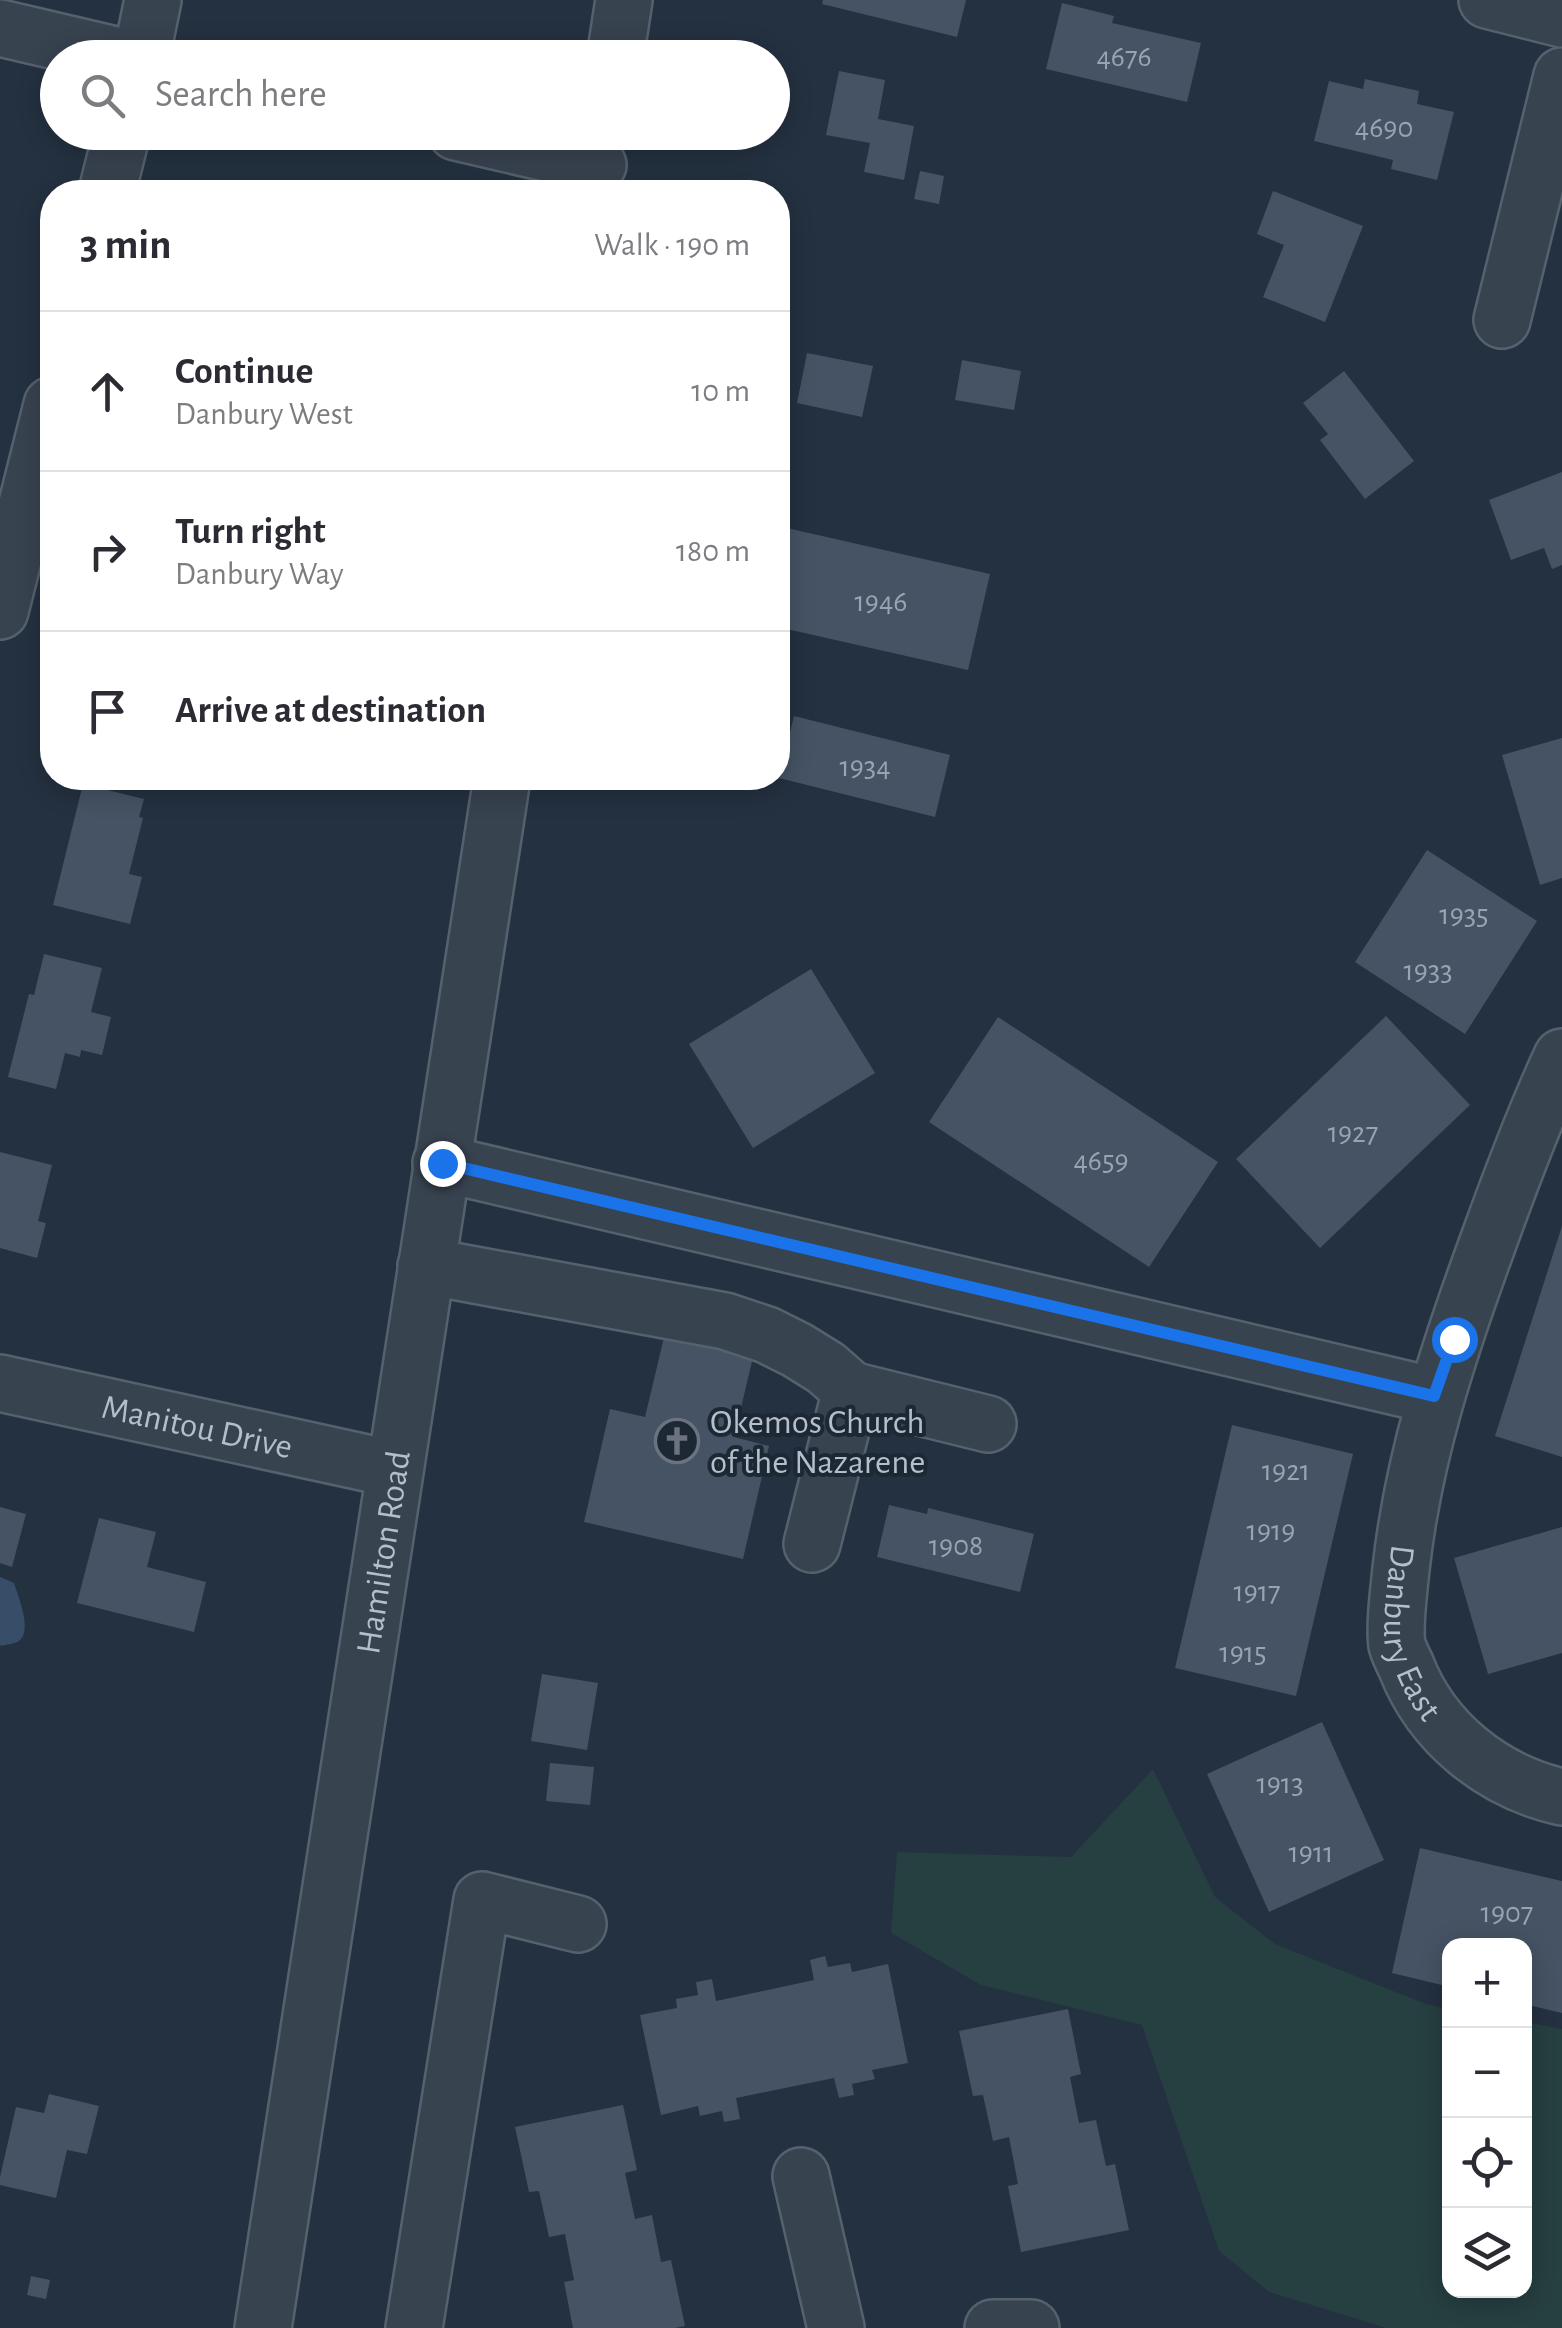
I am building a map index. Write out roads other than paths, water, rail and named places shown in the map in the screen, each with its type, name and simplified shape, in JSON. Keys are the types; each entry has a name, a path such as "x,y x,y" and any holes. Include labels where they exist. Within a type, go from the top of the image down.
{"street":[{"path":"145,40 153,0"},
{"path":"618,40 624,0"},
{"path":"1487,0 1562,19"},
{"path":"0,28 51,40"},
{"path":"1502,320 1562,76"},
{"path":"110,180 118,150"},
{"path":"538,150 598,163"},
{"path":"0,611 40,453"},
{"name":"Hamilton Road","path":"263,2328 500,790"},
{"name":"Danbury East","path":"1562,1057 1494,1225 1434,1396 1405,1534 1397,1644 1415,1690 1451,1737 1495,1770 1562,1797"},
{"path":"442,1163 1434,1396"},
{"path":"426,1266 725,1321 797,1350 826,1368 850,1390 988,1424"},
{"name":"Manitou Drive","path":"0,1384 394,1469"},
{"path":"812,1544 850,1390"},
{"path":"414,2328 482,1900 578,1924"},
{"path":"801,2176 836,2328"}],"water":[{"path":"0,1577 14,1583 25,1622 19,1641 2,1646 0,1645"}],"place":[{"name":"Okemos Church of the Nazarene","path":"677,1441"}]}
